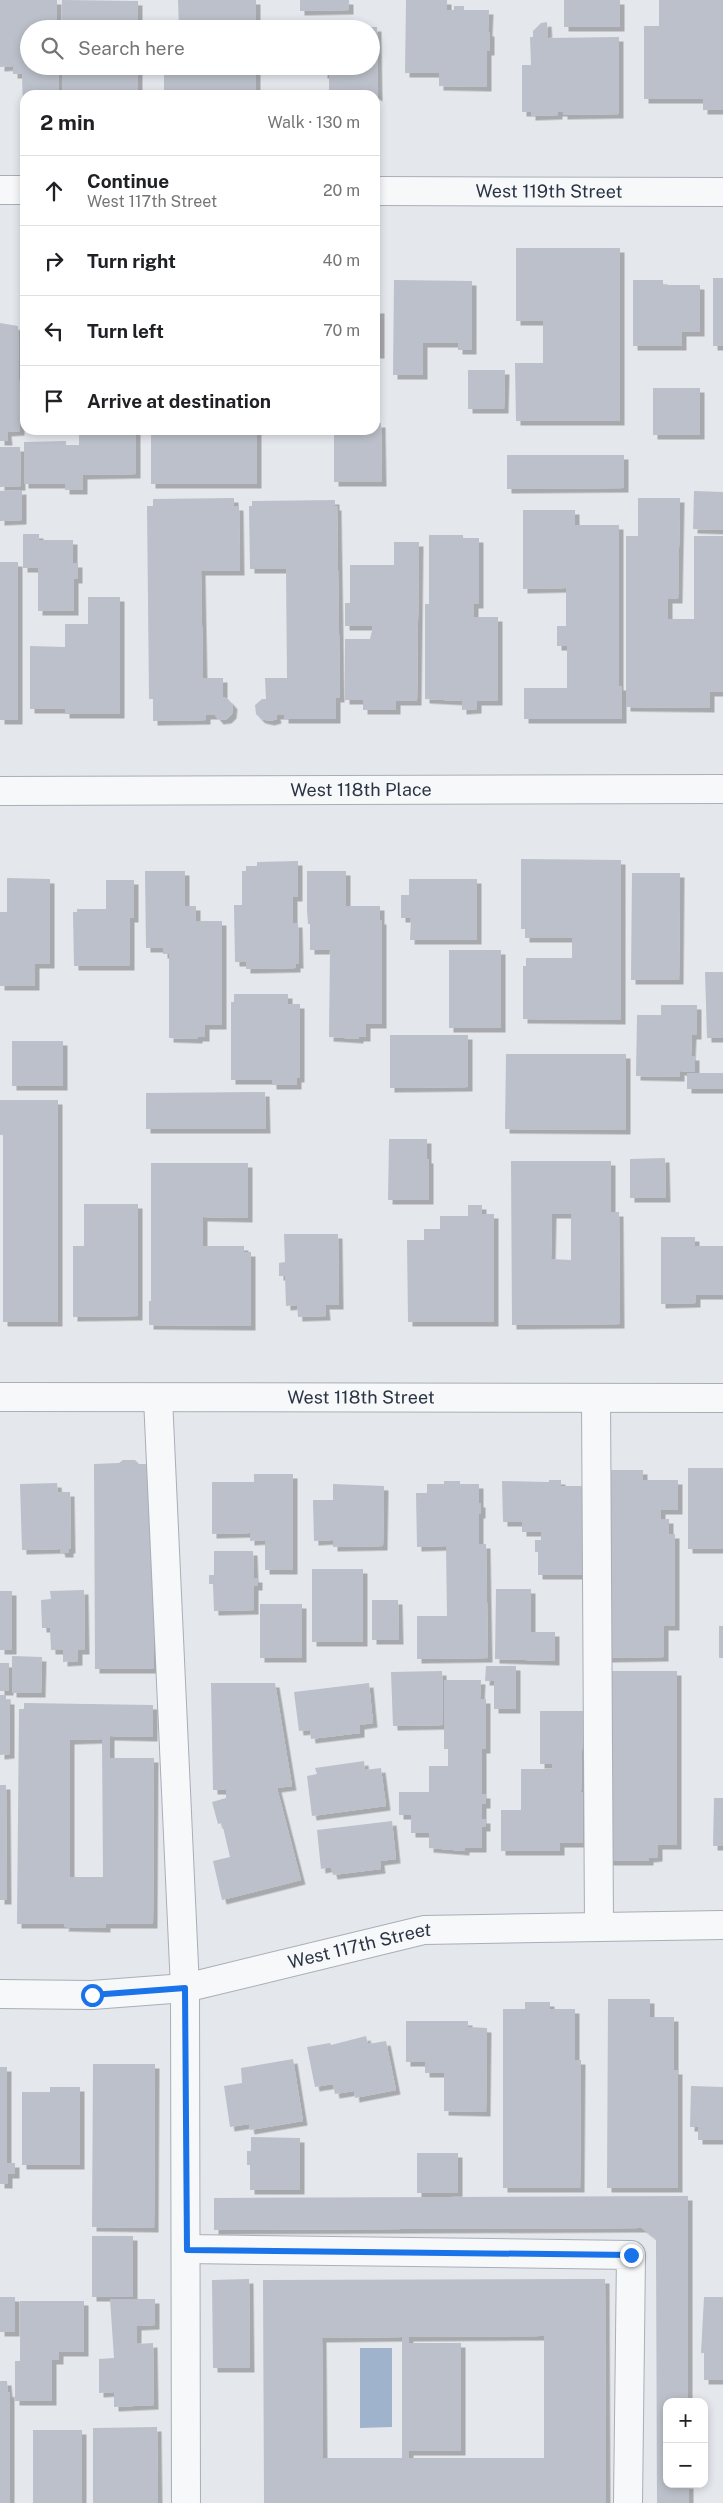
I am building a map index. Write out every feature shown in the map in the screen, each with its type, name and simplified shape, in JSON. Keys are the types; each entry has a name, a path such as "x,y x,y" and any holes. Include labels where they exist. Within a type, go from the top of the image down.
{"street":[{"path":"0,190 20,190"},
{"name":"West 119th Street","path":"380,191 723,192"},
{"name":"West 118th Place","path":"0,791 723,789"},
{"name":"West 118th Street","path":"0,1397 723,1398"},
{"path":"158,1398 185,1988 186,2503"},
{"path":"596,1398 599,1927"},
{"name":"West 117th Street","path":"0,1994 92,1995 185,1988 424,1930 723,1925"},
{"path":"187,2250 631,2255 628,2503"}],"water":[{"path":"360,2348 392,2348 392,2427 360,2428"}],"building":[{"path":"0,0 57,0 57,20 20,20 20,74 13,74 13,66 0,67"},
{"path":"62,0 138,1 138,20 62,20"},
{"path":"178,0 256,0 256,20 179,20"},
{"path":"300,0 349,0 349,10 300,11"},
{"path":"406,0 447,0 447,10 454,10 454,6 464,6 464,10 489,10 488,32 490,32 490,51 487,51 487,87 439,86 439,73 405,73"},
{"path":"564,0 620,0 620,27 564,27"},
{"path":"659,0 723,0 723,110 703,110 703,99 644,99 644,26 659,26"},
{"path":"547,22 548,38 619,37 619,114 563,115 563,112 558,112 558,115 531,116 531,112 522,112 522,65 531,65 530,37 533,37 533,31 541,23"},
{"path":"22,75 59,75 59,90 22,90"},
{"path":"62,75 138,75 138,90 62,90"},
{"path":"164,75 256,75 256,90 164,90"},
{"path":"329,75 378,75 378,90 329,90"},
{"path":"516,248 620,248 620,421 516,421 515,363 543,363 543,321 516,321"},
{"path":"713,278 723,278 723,346 713,346"},
{"path":"394,280 472,281 472,350 458,350 458,343 423,343 423,375 393,375"},
{"path":"633,280 663,280 663,285 700,285 700,332 682,332 682,346 633,346"},
{"path":"0,323 18,326 20,431 7,432 8,441 0,441"},
{"path":"468,370 505,370 504,409 468,409"},
{"path":"653,388 700,388 700,435 653,435"},
{"path":"381,423 382,482 334,482 334,435 380,435"},
{"path":"79,435 136,435 136,474 83,475 83,490 65,490 65,484 24,484 24,442 66,441 66,445 79,445"},
{"path":"151,435 257,435 257,484 151,484"},
{"path":"0,447 20,447 21,486 0,487"},
{"path":"507,455 624,455 624,488 507,489"},
{"path":"22,490 22,520 0,521 0,491"},
{"path":"694,491 723,492 723,530 693,529"},
{"path":"234,498 234,506 239,506 240,571 201,571 203,678 223,678 223,697 228,699 233,705 232,714 227,719 219,720 215,715 206,715 206,720 153,721 153,699 149,699 147,506 153,506 153,499"},
{"path":"638,498 680,498 678,599 668,599 668,619 694,619 694,536 723,536 723,692 710,692 710,708 626,707 626,536 638,536"},
{"path":"335,500 335,506 337,506 340,698 336,698 336,719 284,719 284,715 276,715 277,719 270,721 261,719 256,714 255,705 262,699 266,699 265,678 287,678 286,569 250,569 249,506 252,506 252,501"},
{"path":"523,510 575,510 575,525 619,525 619,686 622,686 622,719 524,719 524,688 567,688 567,646 557,646 557,626 566,626 566,588 523,589"},
{"path":"23,534 39,534 39,540 73,540 73,563 78,563 78,579 74,579 74,611 38,611 38,568 23,568"},
{"path":"429,535 463,535 463,538 479,538 479,604 474,604 474,617 498,617 498,701 477,701 477,709 462,710 462,701 425,699 425,604 429,604"},
{"path":"394,542 419,542 417,701 396,701 396,710 363,710 363,700 345,700 345,639 370,639 373,626 345,626 345,603 350,603 350,565 394,565"},
{"path":"0,562 18,562 18,720 0,720"},
{"path":"88,597 120,597 120,714 65,714 65,709 30,709 30,646 65,647 65,624 88,624"},
{"path":"521,859 621,860 621,1020 523,1019 523,966 526,966 526,958 572,958 572,938 525,938 525,929 521,929"},
{"path":"298,861 298,897 293,897 293,923 298,923 299,964 296,964 296,968 246,969 246,962 235,962 234,905 242,905 242,871 246,871 246,866 257,866 257,862"},
{"path":"145,871 185,871 185,906 196,906 196,921 222,921 222,1025 205,1025 205,1037 198,1037 198,1039 169,1038 169,954 163,954 163,948 146,948"},
{"path":"307,871 346,871 346,906 380,906 380,920 382,920 382,1024 366,1024 366,1037 359,1037 359,1039 329,1037 330,950 310,950"},
{"path":"632,873 680,873 679,980 631,980"},
{"path":"7,878 50,879 50,964 35,964 35,986 0,986 0,912 7,912"},
{"path":"409,879 477,879 477,940 410,940 411,918 401,918 401,895 409,895"},
{"path":"106,880 134,880 134,918 130,918 130,966 74,966 73,912 77,912 77,909 106,909"},
{"path":"449,950 501,950 501,1028 449,1028"},
{"path":"705,972 723,972 723,1038 707,1038"},
{"path":"234,994 288,994 288,1004 300,1004 300,1078 297,1078 297,1085 272,1085 272,1080 231,1080 231,1002 234,1002"},
{"path":"661,1005 697,1005 697,1035 692,1035 691,1056 695,1056 695,1072 680,1071 680,1077 636,1076 637,1015 661,1015"},
{"path":"390,1035 468,1035 468,1087 390,1088"},
{"path":"12,1041 63,1041 63,1086 12,1086"},
{"path":"506,1054 626,1054 626,1130 505,1129"},
{"path":"687,1073 723,1073 723,1089 687,1089"},
{"path":"265,1092 266,1129 146,1129 146,1093"},
{"path":"0,1100 58,1100 58,1322 3,1322 3,1135 0,1135"},
{"path":"389,1139 427,1139 429,1200 388,1200"},
{"path":"665,1158 666,1198 630,1198 630,1159"},
{"path":"511,1161 611,1161 611,1212 619,1212 620,1324 512,1325","holes":["552,1214 571,1214 571,1260 551,1259"]},
{"path":"151,1163 248,1163 248,1218 203,1217 203,1246 244,1246 244,1252 251,1252 251,1326 149,1325 149,1301 151,1301"},
{"path":"84,1204 138,1204 138,1316 73,1317 73,1246 84,1246"},
{"path":"468,1205 482,1205 482,1214 494,1214 494,1322 408,1322 407,1240 424,1240 424,1229 440,1229 440,1216 468,1216"},
{"path":"284,1234 338,1234 339,1305 325,1305 326,1316 298,1317 297,1305 286,1306 285,1276 279,1276 279,1263 285,1262"},
{"path":"661,1237 695,1237 695,1246 723,1246 723,1295 696,1295 696,1303 661,1304"},
{"path":"123,1460 135,1460 139,1464 153,1464 154,1669 95,1669 94,1464 119,1463"},
{"path":"688,1468 723,1468 723,1549 688,1549"},
{"path":"606,1470 643,1470 643,1480 678,1480 678,1510 661,1510 661,1519 669,1519 669,1534 675,1534 675,1626 664,1626 664,1657 607,1658"},
{"path":"254,1474 293,1474 293,1570 265,1570 265,1540 250,1541 250,1533 212,1534 212,1482 254,1482"},
{"path":"549,1480 561,1480 561,1486 582,1486 583,1537 586,1537 586,1545 582,1545 583,1575 538,1575 538,1552 535,1552 535,1540 541,1540 541,1532 522,1532 522,1522 503,1522 502,1481 549,1482"},
{"path":"444,1481 460,1481 460,1484 479,1484 481,1514 479,1514 479,1544 486,1544 488,1658 417,1659 417,1616 447,1616 446,1546 417,1547 416,1493 427,1493 427,1484 444,1484"},
{"path":"57,1483 58,1492 70,1492 71,1549 69,1549 69,1553 61,1553 60,1549 22,1550 20,1484"},
{"path":"333,1484 384,1486 383,1546 333,1547 333,1540 314,1541 313,1500 333,1500"},
{"path":"214,1551 253,1551 254,1578 258,1578 258,1586 254,1586 254,1610 214,1611 213,1584 209,1584 209,1575 214,1575"},
{"path":"312,1569 363,1569 363,1642 312,1642"},
{"path":"496,1589 531,1589 531,1632 555,1632 555,1661 495,1659"},
{"path":"84,1590 85,1650 78,1650 78,1661 63,1662 63,1650 51,1650 50,1628 42,1628 41,1600 51,1599 50,1591"},
{"path":"0,1591 12,1591 12,1650 0,1650"},
{"path":"372,1600 398,1600 399,1640 372,1640"},
{"path":"260,1604 302,1604 302,1658 260,1658"},
{"path":"719,1626 723,1626 723,1658 719,1658"},
{"path":"12,1656 42,1657 41,1693 12,1693"},
{"path":"0,1663 9,1663 9,1691 0,1691"},
{"path":"486,1666 516,1666 516,1709 494,1709 494,1681 485,1681"},
{"path":"442,1671 443,1725 393,1726 391,1672"},
{"path":"607,1671 677,1671 677,1845 658,1845 658,1857 649,1858 649,1861 607,1861"},
{"path":"444,1680 481,1680 480,1699 486,1699 486,1749 482,1749 482,1794 486,1794 486,1804 482,1804 482,1819 486,1819 486,1827 482,1827 482,1848 465,1848 465,1851 429,1848 429,1833 411,1833 411,1815 399,1815 399,1792 429,1792 429,1766 448,1766 448,1749 444,1749"},
{"path":"211,1683 275,1683 292,1786 277,1788 301,1880 222,1900 213,1861 230,1857 222,1823 218,1824 212,1802 226,1798 226,1790 213,1790"},
{"path":"369,1683 373,1723 360,1725 360,1733 311,1739 310,1730 299,1731 294,1692"},
{"path":"0,1695 6,1695 6,1700 10,1700 10,1754 0,1755"},
{"path":"24,1703 153,1705 153,1737 110,1736 110,1758 154,1758 153,1924 106,1924 106,1928 64,1927 65,1924 17,1924 19,1709 24,1709","holes":["102,1739 103,1877 70,1877 70,1740"]},
{"path":"540,1711 583,1711 581,1792 583,1792 583,1843 560,1843 560,1851 501,1851 501,1810 521,1810 521,1769 552,1769 552,1764 540,1764"},
{"path":"364,1761 365,1770 381,1768 386,1806 312,1816 307,1776 317,1774 315,1768"},
{"path":"0,1785 6,1785 7,1900 0,1900"},
{"path":"714,1798 723,1798 723,1846 713,1846"},
{"path":"392,1821 396,1859 380,1861 381,1869 333,1875 331,1867 321,1869 317,1830"},
{"path":"608,1999 650,1999 650,2017 674,2017 674,2070 678,2070 678,2188 607,2188"},
{"path":"525,2002 550,2002 550,2009 575,2009 575,2060 581,2060 580,2188 503,2188 503,2009 525,2009"},
{"path":"406,2021 468,2021 468,2027 487,2028 486,2112 444,2111 444,2073 425,2073 425,2062 406,2062"},
{"path":"366,2036 368,2044 386,2041 396,2090 355,2098 354,2091 335,2094 333,2084 315,2087 307,2047 330,2043 331,2045"},
{"path":"293,2059 303,2121 250,2130 249,2124 230,2127 224,2086 242,2083 241,2068"},
{"path":"93,2064 155,2064 154,2228 92,2227"},
{"path":"0,2067 7,2067 7,2163 15,2163 15,2174 8,2174 8,2184 0,2184"},
{"path":"691,2086 723,2087 723,2140 698,2140 698,2127 690,2127"},
{"path":"50,2087 80,2087 80,2165 22,2165 22,2092 50,2092"},
{"path":"251,2137 300,2138 300,2190 250,2190 250,2165 247,2165 247,2151 251,2151"},
{"path":"417,2153 458,2153 458,2193 417,2193"},
{"path":"688,2196 688,2398 663,2398 663,2488 689,2488 689,2503 657,2503 656,2239 642,2228 214,2230 214,2198"},
{"path":"92,2236 133,2236 133,2297 92,2297"},
{"path":"249,2279 250,2368 213,2368 212,2280"},
{"path":"605,2279 606,2503 264,2503 263,2280","holes":["544,2336 544,2458 409,2458 409,2451 461,2451 461,2343 409,2343 409,2337","402,2337 402,2458 323,2458 322,2338"]},
{"path":"0,2297 15,2297 15,2332 0,2332"},
{"path":"704,2297 723,2297 723,2380 704,2380 704,2353 701,2353"},
{"path":"110,2299 155,2299 155,2325 137,2326 137,2344 153,2343 154,2405 114,2407 114,2392 99,2393 99,2359 114,2358"},
{"path":"20,2301 84,2301 84,2352 59,2352 59,2360 52,2360 52,2401 15,2401 15,2361 20,2361"},
{"path":"0,2381 7,2381 8,2393 10,2392 10,2503 0,2503"},
{"path":"157,2427 158,2503 93,2503 93,2428"},
{"path":"33,2430 82,2430 82,2503 33,2503"}],"route":[{"path":"92,1995 185,1988 187,2250 631,2255"}]}
